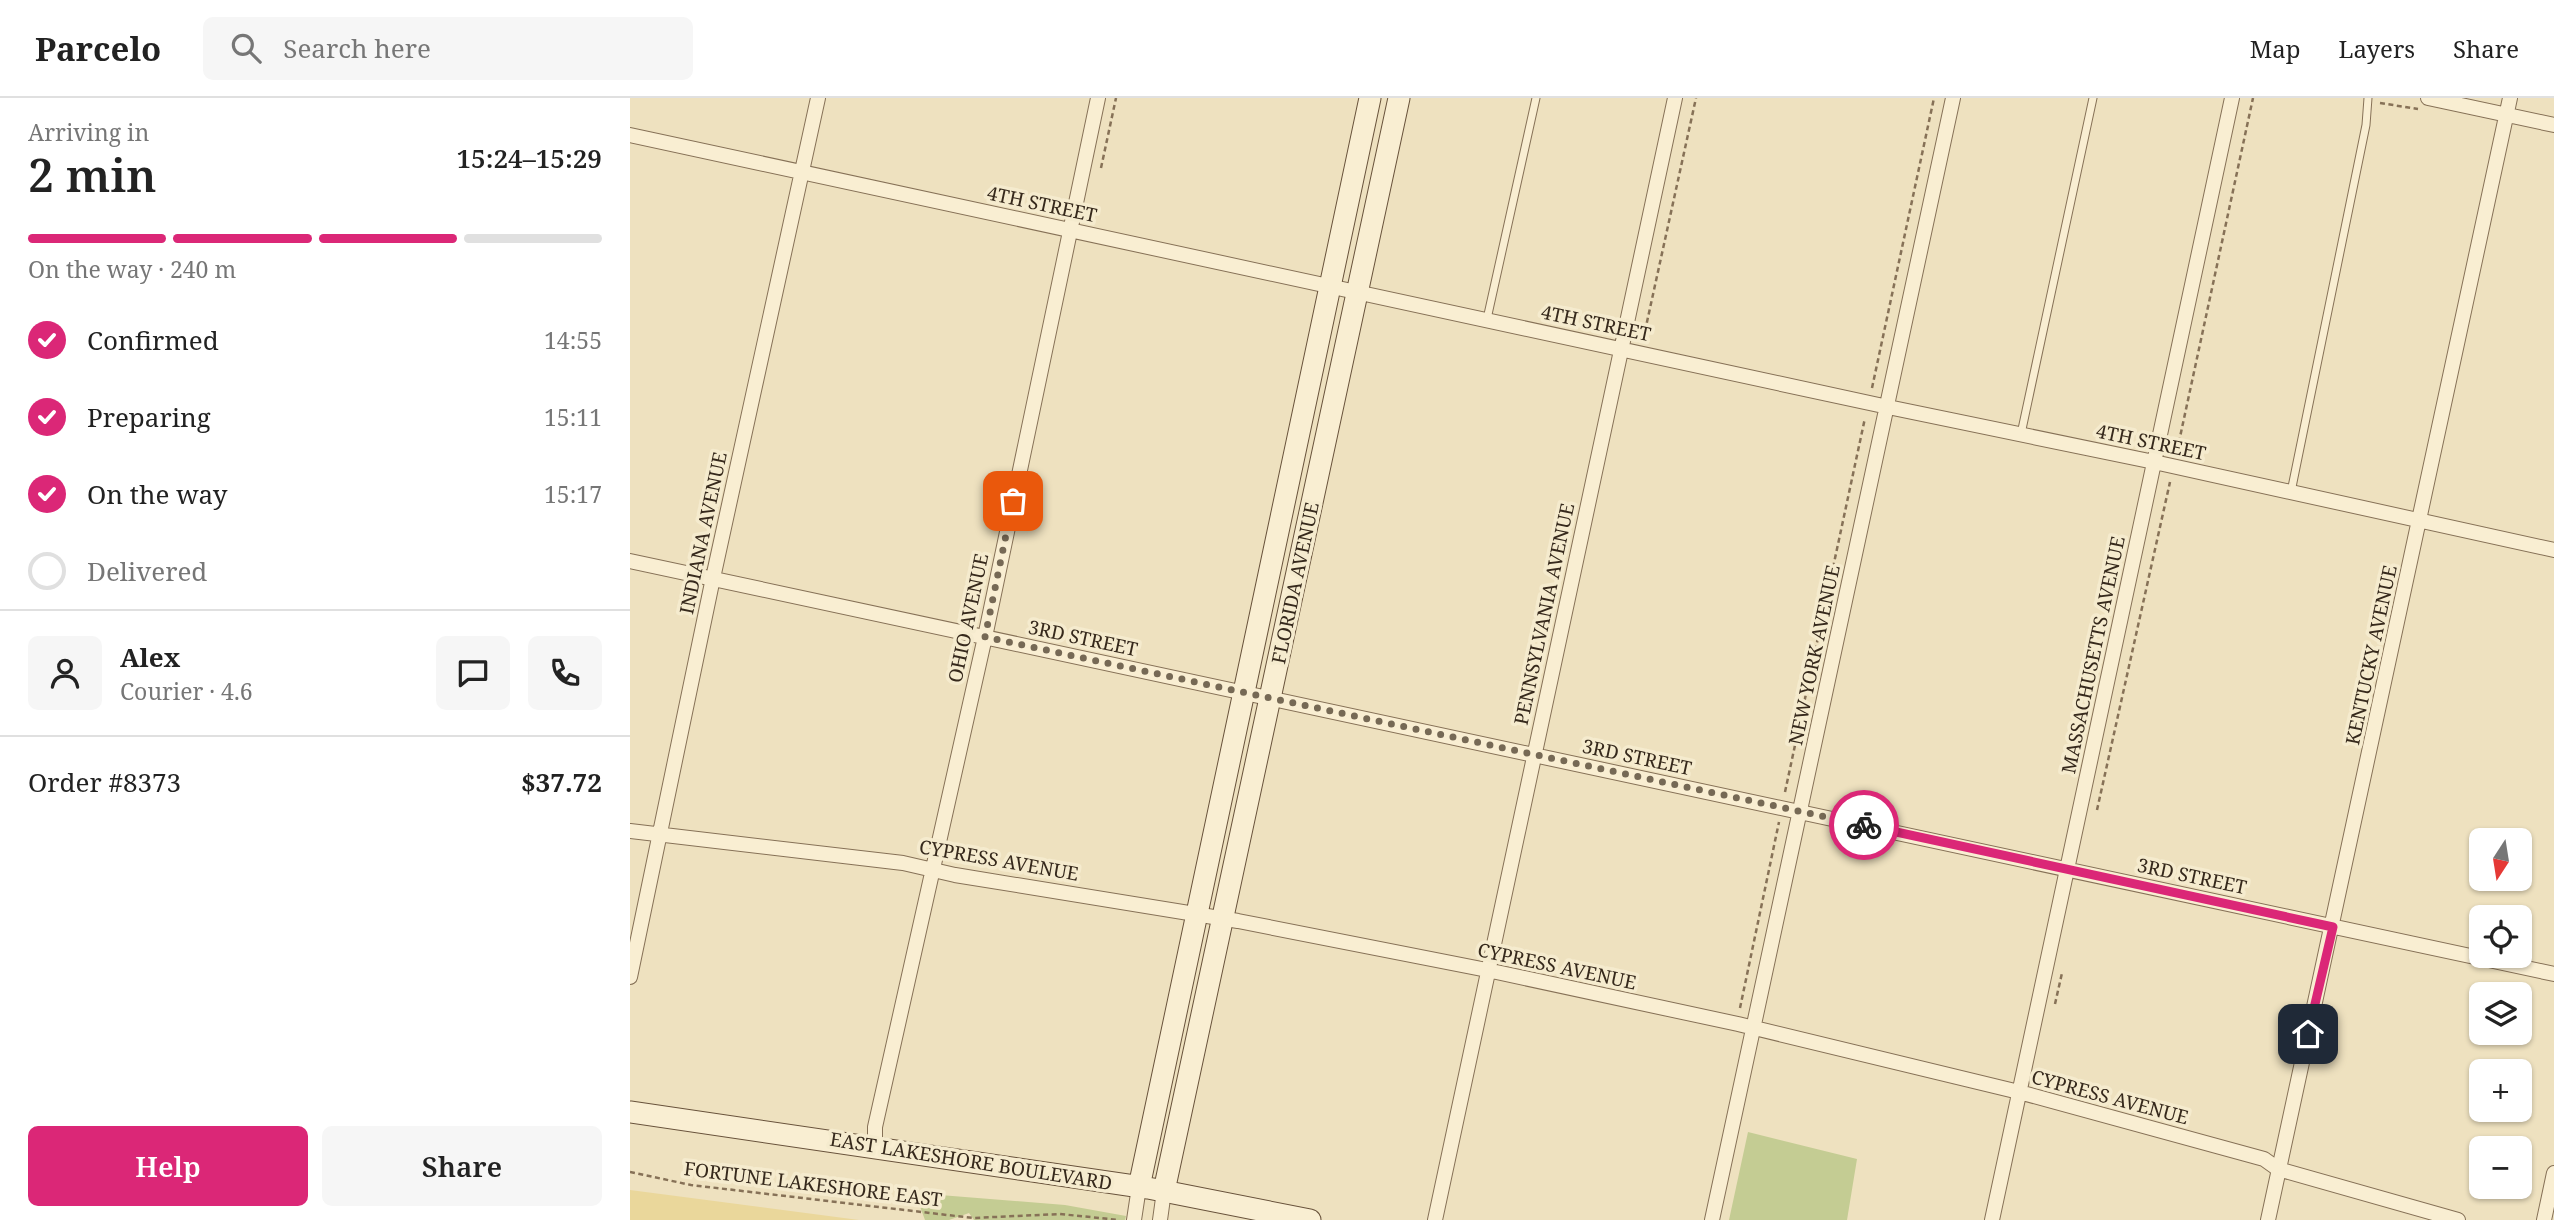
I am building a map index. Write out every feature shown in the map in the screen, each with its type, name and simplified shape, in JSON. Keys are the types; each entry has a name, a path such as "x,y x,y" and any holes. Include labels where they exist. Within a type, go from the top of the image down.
{"main road":[{"name":"FLORIDA AVENUE","path":"1139,1186 1370,98"},
{"name":"FLORIDA AVENUE","path":"1164,1191 1399,98"},
{"name":"EAST LAKESHORE BOULEVARD","path":"630,1112 1139,1186 1310,1220"}],"street":[{"name":"INDIANA AVENUE","path":"630,977 713,578 818,98"},
{"name":"OHIO AVENUE","path":"875,1146 875,1127 985,637 1098,98"},
{"name":"PENNSYLVANIA AVENUE","path":"1435,1220 1675,98"},
{"name":"NEW YORK AVENUE","path":"1712,1220 1953,98"},
{"name":"MASSACHUSETTS AVENUE","path":"1992,1220 2232,98"},
{"path":"2428,98 2554,125"},
{"name":"KENTUCKY AVENUE","path":"2268,1220 2510,98"},
{"name":"4TH STREET","path":"630,135 2554,550"},
{"name":"3RD STREET","path":"630,561 2554,974"},
{"name":"CYPRESS AVENUE","path":"630,831 903,863 1196,914 1487,970 1738,1024 2019,1092 2264,1159 2278,1169 2458,1220"},
{"path":"2544,1220 2554,1173"},
{"path":"1133,1220 1139,1186"},
{"path":"1160,1220 1164,1191"}],"lane":[{"path":"1486,319 1536,98"},
{"path":"2021,434 2093,98"},
{"path":"2291,492 2366,125 2368,98"}],"path":[{"path":"1098,179 1115,98"},
{"path":"1645,331 1696,98"},
{"path":"1738,1024 1934,98"},
{"path":"2176,457 2253,98"},
{"path":"2095,818 2169,478"},
{"name":"FORTUNE LAKESHORE EAST","path":"630,1172 691,1185 973,1218 1060,1214 1119,1220"}],"green space":[{"path":"1748,1132 1857,1159 1847,1220 1729,1220"},
{"path":"915,1193 1065,1205 1126,1216 1125,1220 974,1220 969,1213 949,1220 925,1220"}],"sand":[{"path":"630,1190 859,1220 630,1220"}],"way so far":[{"path":"1013,501 985,637 1864,825"}],"route":[{"path":"1864,825 2333,927 2308,1034"}]}
